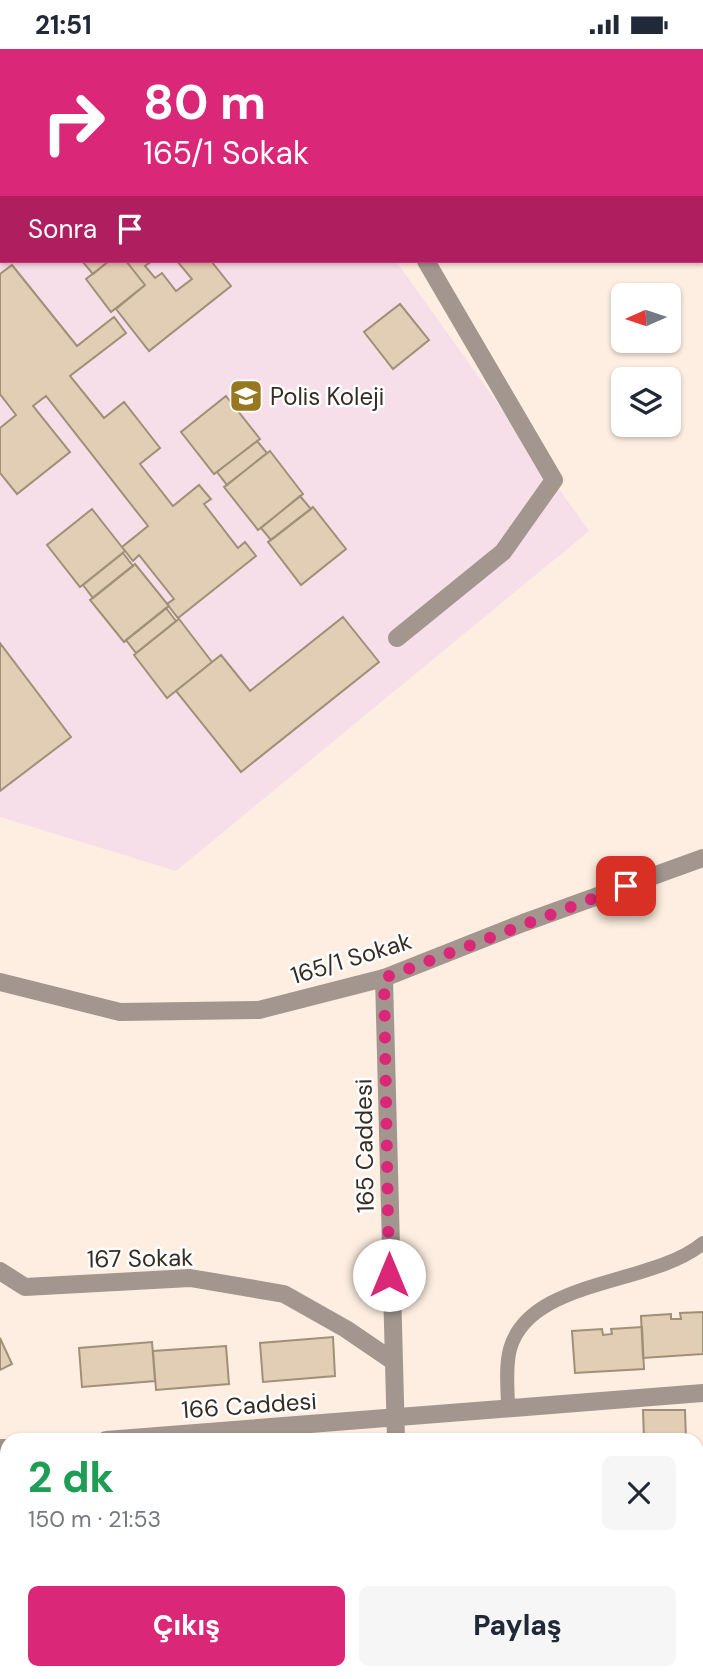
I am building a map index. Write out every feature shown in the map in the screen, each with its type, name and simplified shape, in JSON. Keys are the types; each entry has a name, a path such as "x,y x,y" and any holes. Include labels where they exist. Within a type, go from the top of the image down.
{"street":[{"path":"397,638 503,552 554,480 427,263"},
{"name":"165/1 Sokak","path":"0,982 120,1012 259,1010 384,978 523,923 703,858"},
{"name":"165 Caddesi","path":"384,978 396,1433"},
{"name":"167 Sokak","path":"0,1271 25,1287 190,1278 284,1294 393,1361"},
{"name":"166 Caddesi","path":"198,1433 703,1393"}],"lane":[{"path":"508,1409 510,1349 531,1315 552,1302 680,1259 703,1243"}],"shaded area":[{"name":"Polis Koleji","path":"0,263 397,263 589,531 176,871 0,817"}],"building":[{"path":"84,263 107,263 93,274"},
{"path":"106,263 128,263 145,285 111,312 86,279"},
{"path":"128,263 149,263 145,266 155,278 162,273 176,291 192,279 179,263 213,263 231,286 149,351 116,309 145,285"},
{"path":"12,265 77,346 114,317 126,333 70,376 104,418 124,402 160,448 140,464 173,506 199,485 211,499 204,504 238,548 245,542 256,556 178,618 167,604 174,599 139,555 133,561 122,547 148,526 46,396 33,406 70,452 17,494 0,473 0,428 16,415 0,394 0,274"},
{"path":"400,304 429,340 393,369 364,332"},
{"path":"226,396 260,439 214,474 181,432"},
{"path":"257,441 267,453 227,485 217,472"},
{"path":"270,451 303,494 258,530 224,487"},
{"path":"300,496 311,509 271,540 261,528"},
{"path":"313,507 346,549 301,585 268,542"},
{"path":"92,509 125,551 80,587 47,545"},
{"path":"123,553 133,566 93,598 83,585"},
{"path":"135,564 169,606 124,642 90,600"},
{"path":"166,608 176,621 136,653 126,640"},
{"path":"343,617 379,662 241,772 176,691 221,655 250,691"},
{"path":"179,619 212,662 167,698 134,655"},
{"path":"0,643 71,737 0,791"},
{"path":"703,1312 703,1354 643,1358 641,1316 671,1314 671,1319 681,1319 680,1313"},
{"path":"642,1327 644,1369 575,1373 572,1331 602,1329 603,1335 612,1334 611,1329"},
{"path":"333,1337 335,1376 263,1382 260,1343"},
{"path":"0,1338 12,1364 0,1370"},
{"path":"152,1342 155,1381 82,1387 79,1348"},
{"path":"226,1346 229,1384 156,1390 153,1351"},
{"path":"643,1410 685,1410 686,1433 644,1433"}],"place":[{"name":"Polis Koleji","path":"246,396"}],"route":[{"path":"389,1275 388,1081 384,978 626,886"}]}
